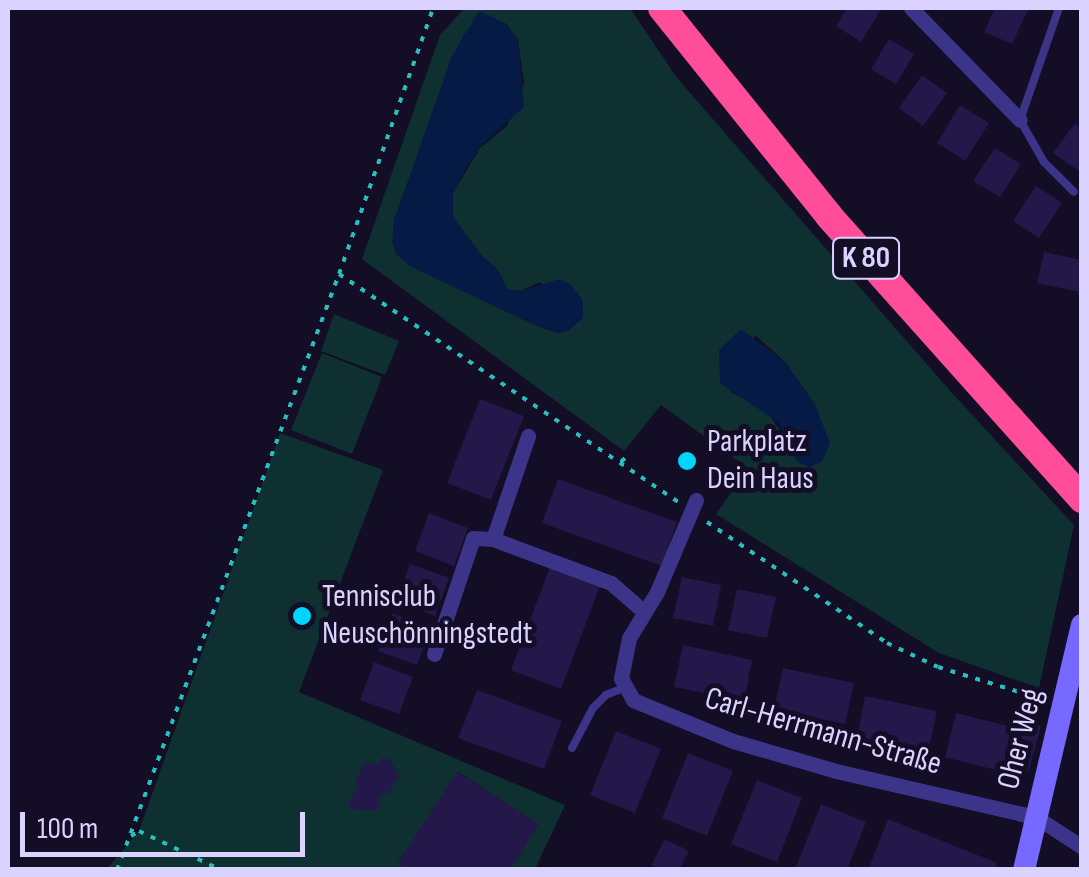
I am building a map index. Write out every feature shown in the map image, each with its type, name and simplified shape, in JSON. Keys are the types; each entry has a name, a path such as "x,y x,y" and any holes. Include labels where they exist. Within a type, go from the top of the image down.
{"highway":[{"name":"K 80","path":"662,8 830,216 1082,499"}],"street":[{"path":"911,8 1020,120"},
{"path":"494,538 528,436"},
{"path":"626,687 621,678 626,651 642,610 657,592 694,506"},
{"path":"434,654 473,538 494,538 610,583 642,610"},
{"name":"Oher Weg","path":"1024,870 1082,625"},
{"name":"Carl-Herrmann-Straße","path":"626,687 633,700 733,741 836,771 1036,817"},
{"path":"1036,817 1082,847"}],"lane":[{"path":"1059,8 1020,120 1044,162 1074,192"},
{"path":"572,748 593,708 606,695 626,687"}],"path":[{"path":"117,870 339,274 432,8"},
{"path":"339,274 621,462 694,506 887,643 938,667 1064,704"},
{"path":"621,462 629,454"},
{"path":"130,836 139,831 221,870"}],"green space":[{"path":"465,8 630,8 677,78 952,393 1074,525 1039,688 939,653 716,514 748,468 661,405 624,451 362,259 440,35","holes":["464,34 518,40 524,83 507,126 480,148 453,193 453,217 481,255 498,270 507,289 520,291 540,282 569,330 558,333 535,325 410,266 394,220","755,335 786,363 815,405 794,450 766,410 731,392"]},
{"path":"334,314 399,341 385,375 321,351"},
{"path":"322,353 382,377 352,454 291,430"},
{"name":"Tennisclub Neuschönningstedt","path":"280,433 383,470 299,692 565,805 535,869 510,869 538,824 458,772 399,862 409,869 106,870 139,831"}],"water":[{"path":"479,11 507,24 518,40 524,107 480,147 465,170 453,193 453,217 481,255 498,270 507,289 520,291 560,279 571,285 583,300 583,318 569,330 558,333 410,266 396,254 392,242 394,220 452,56"},
{"path":"741,329 786,363 815,405 830,443 822,461 810,467 797,462 778,422 720,383 719,350"}],"building":[{"path":"847,8 882,8 861,42 836,26"},
{"path":"995,8 1029,8 1012,44 984,32"},
{"path":"889,39 914,54 896,84 871,69"},
{"path":"922,75 947,93 923,126 899,108"},
{"path":"960,105 989,123 965,161 937,143"},
{"path":"1075,123 1082,128 1082,173 1053,153"},
{"path":"995,148 1021,164 1000,197 973,181"},
{"path":"1036,186 1062,203 1039,238 1013,221"},
{"path":"1044,252 1082,260 1080,292 1037,283"},
{"path":"480,399 524,416 491,500 447,483"},
{"path":"558,479 677,522 662,566 542,523"},
{"path":"429,513 468,528 454,566 415,551"},
{"path":"410,564 449,578 435,616 396,601"},
{"path":"550,567 600,586 561,689 511,670"},
{"path":"682,577 721,585 713,626 673,618"},
{"path":"737,589 776,597 767,638 728,630"},
{"path":"392,613 431,628 417,665 378,651"},
{"path":"683,645 752,660 744,701 674,687"},
{"path":"374,662 413,677 399,714 360,700"},
{"path":"783,668 854,683 845,724 774,709"},
{"path":"477,690 562,721 544,769 458,738"},
{"path":"865,696 937,711 928,753 857,738"},
{"path":"956,713 1008,726 1010,718 1041,726 1029,770 999,762 996,770 945,757"},
{"path":"616,731 661,749 635,813 590,795"},
{"path":"688,753 733,771 707,836 662,818"},
{"path":"381,758 389,758 399,777 388,794 381,794 378,810 351,809 348,803 365,763 378,764"},
{"path":"457,772 539,824 510,870 409,870 398,862"},
{"path":"757,780 802,798 777,862 731,844"},
{"path":"821,804 866,822 847,870 795,869"},
{"path":"888,819 997,863 995,870 868,870"},
{"path":"665,839 689,851 679,870 651,866"}],"place":[{"name":"Parkplatz Dein Haus","path":"687,461"},
{"name":"Tennisclub Neuschönningstedt","path":"302,616"}]}
